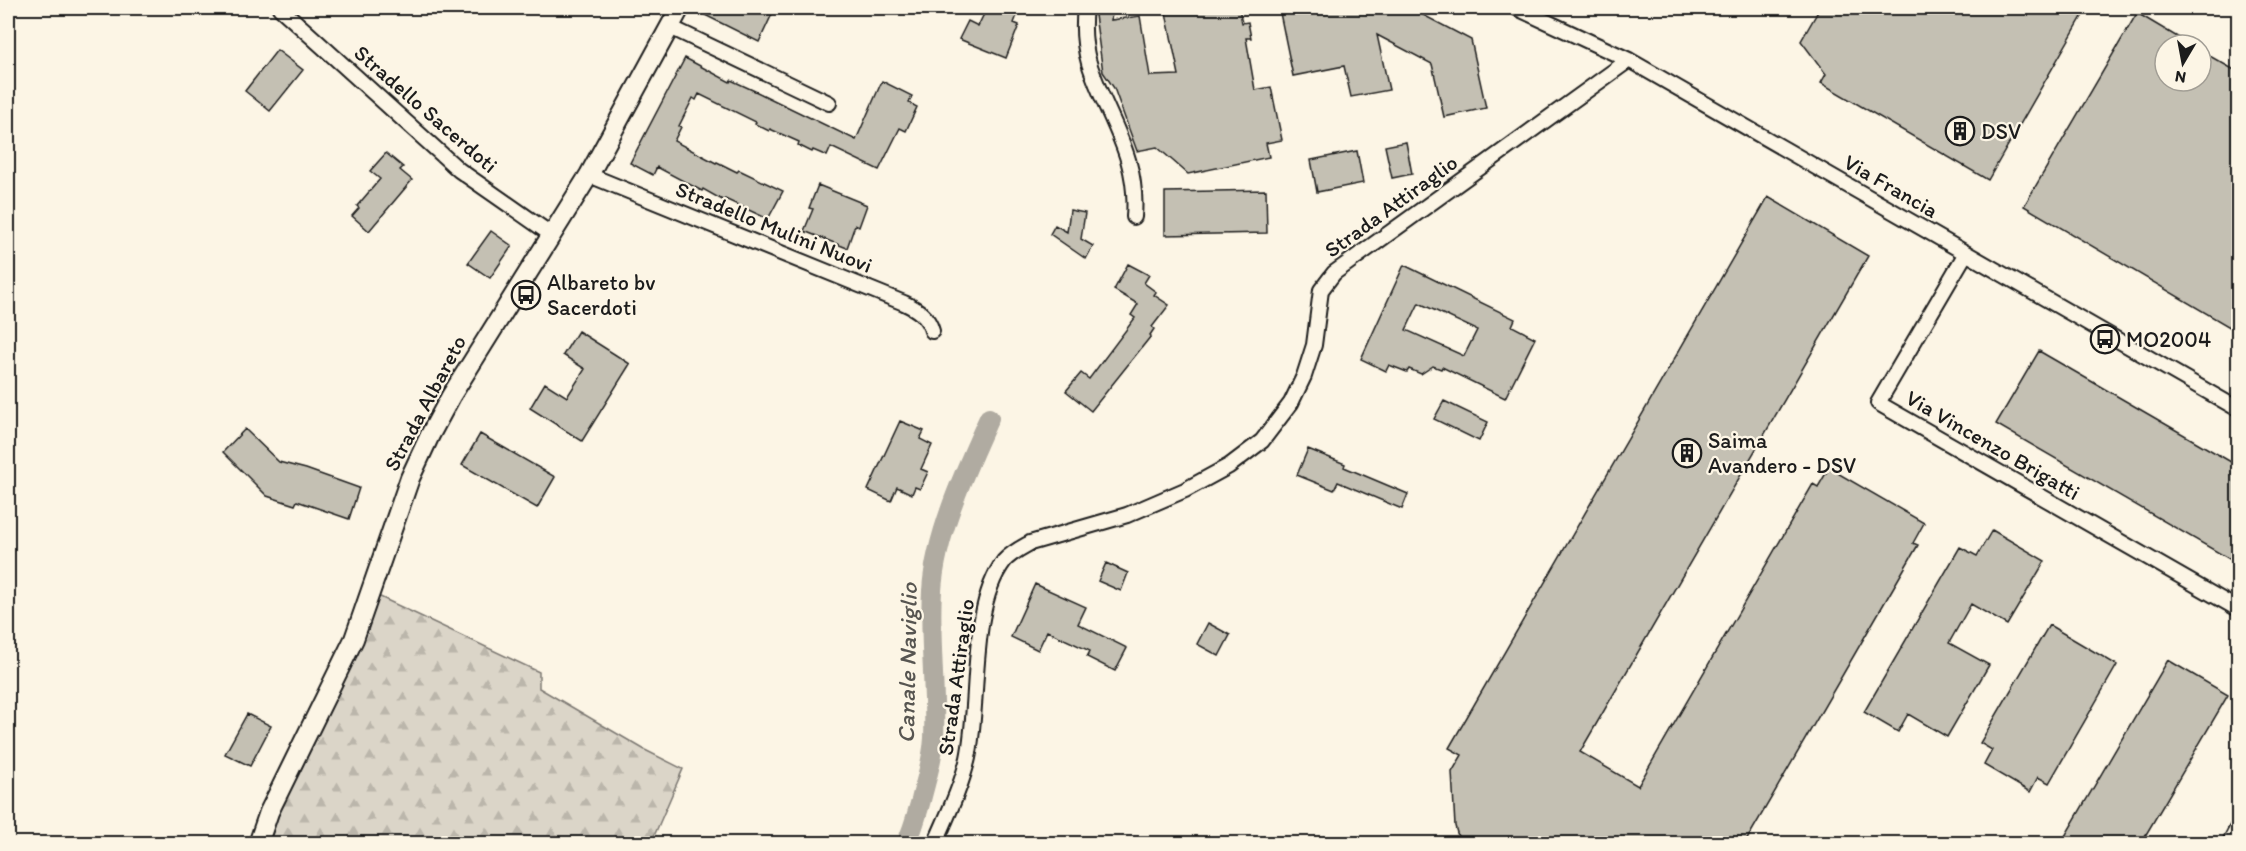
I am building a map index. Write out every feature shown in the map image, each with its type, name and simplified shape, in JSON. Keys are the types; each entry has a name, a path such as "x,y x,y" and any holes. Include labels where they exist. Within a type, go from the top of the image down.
{"street":[{"name":"Stradello Sacerdoti","path":"280,8 459,170 552,235"},
{"name":"Strada Albareto","path":"258,843 269,812 354,639 410,478 430,435 451,396 589,175 680,8"},
{"path":"1084,8 1084,31 1089,62 1131,164 1136,199 1134,217"},
{"name":"Via Francia","path":"1517,8 1629,60 2238,410"},
{"path":"670,27 829,104"},
{"name":"Strada Attiraglio","path":"935,843 956,795 968,758 982,616 991,586 1005,560 1016,550 1030,543 1127,515 1185,490 1229,466 1262,441 1291,402 1304,376 1314,345 1321,290 1334,273 1629,60"},
{"name":"Stradello Mulini Nuovi","path":"589,175 904,303 921,312 932,331"},
{"name":"Via Vincenzo Brigatti","path":"1965,253 1878,404 2238,609"},
{"path":"2229,843 2238,827"}],"green space":[{"path":"378,596 539,672 539,688 645,750 683,769 651,843 269,844 281,808 363,639"}],"building":[{"path":"691,8 759,8 772,14 759,42"},
{"path":"987,8 1020,8 1014,23 1019,25 1006,58 959,39 968,21 978,26"},
{"path":"1094,8 1113,8 1111,20 1140,16 1150,76 1179,75 1165,8 1239,8 1242,23 1248,22 1251,38 1246,38 1255,90 1271,87 1282,140 1266,143 1269,157 1188,174 1157,147 1137,151 1114,88 1103,72"},
{"path":"1279,8 1410,8 1471,40 1486,108 1444,117 1432,64 1377,35 1389,90 1351,97 1344,66 1293,76"},
{"name":"DSV","path":"1820,8 2087,8 1988,180 1821,83 1826,74 1801,41"},
{"path":"2137,13 2171,33 2153,33 2153,93 2213,93 2213,58 2238,72 2238,332 2024,206"},
{"path":"277,50 303,70 270,111 245,91"},
{"path":"685,58 730,82 731,80 856,140 882,81 912,96 909,103 917,107 906,131 900,128 879,170 831,147 827,156 813,150 812,152 798,145 799,142 770,129 769,131 755,124 756,122 699,94 696,100 693,98 674,141 716,163 737,172 739,170 783,191 768,219 725,199 724,201 703,189 702,191 657,167 653,175 630,163"},
{"path":"1406,142 1412,174 1392,178 1385,146"},
{"path":"1357,151 1363,183 1317,192 1311,160"},
{"path":"386,153 403,167 400,170 412,180 369,231 352,216 359,208 357,206 380,179 370,171"},
{"path":"818,185 867,205 859,227 855,225 847,248 804,231 813,209 809,208"},
{"path":"1266,190 1267,233 1165,235 1165,192"},
{"path":"1768,197 1868,256 1580,752 1638,786 1813,484 1818,487 1829,468 1924,523 1913,543 1918,545 1745,843 1460,843 1455,826 1452,772 1462,755 1449,748"},
{"path":"1070,210 1085,213 1081,239 1093,246 1086,259 1050,234 1055,225 1067,232"},
{"path":"491,231 512,246 490,278 468,263"},
{"path":"1128,264 1149,275 1144,283 1156,292 1154,295 1169,305 1152,327 1154,329 1151,336 1091,411 1066,391 1081,373 1089,379 1135,318 1131,315 1138,304 1114,290"},
{"path":"1404,265 1515,319 1512,326 1535,338 1505,398 1442,367 1441,369 1433,366 1421,374 1409,369 1407,372 1389,365 1386,371 1361,359","holes":["1419,303 1477,330 1464,356 1406,330"]},
{"path":"578,331 630,364 582,441 530,408 545,383 567,397 585,369 563,355"},
{"path":"2039,351 2238,466 2238,564 1996,424"},
{"path":"1444,401 1488,422 1479,441 1434,419"},
{"path":"900,421 924,431 920,439 932,445 921,469 928,472 920,489 915,487 912,494 897,487 891,501 868,490"},
{"path":"245,429 279,462 359,488 349,519 297,501 295,505 267,496 223,452"},
{"path":"480,434 555,477 537,508 462,465"},
{"path":"1308,449 1408,494 1402,509 1338,482 1334,490 1297,475"},
{"path":"1992,530 2045,561 2007,625 1971,604 1949,643 1989,665 1947,737 1908,714 1898,732 1864,712 1960,547 1977,556"},
{"path":"1106,563 1128,573 1121,591 1098,581"},
{"path":"1035,584 1086,607 1078,624 1127,648 1115,671 1087,657 1090,651 1047,631 1038,650 1011,637"},
{"path":"1208,623 1230,635 1219,656 1197,644"},
{"path":"2049,625 2117,665 2049,783 2038,777 2030,792 1984,765 1992,750 1980,743"},
{"path":"2168,660 2228,695 2141,843 2061,843"},
{"path":"247,714 271,726 250,766 225,754"}],"waterway":[{"name":"Canale Naviglio","path":"906,844 921,800 933,746 931,609 934,570 945,525 989,418"}],"place":[{"name":"DSV","path":"1960,131"},
{"name":"Albareto bv Sacerdoti","path":"526,295"},
{"name":"MO2004","path":"2105,339"},
{"name":"Saima Avandero - DSV","path":"1687,453"}]}
